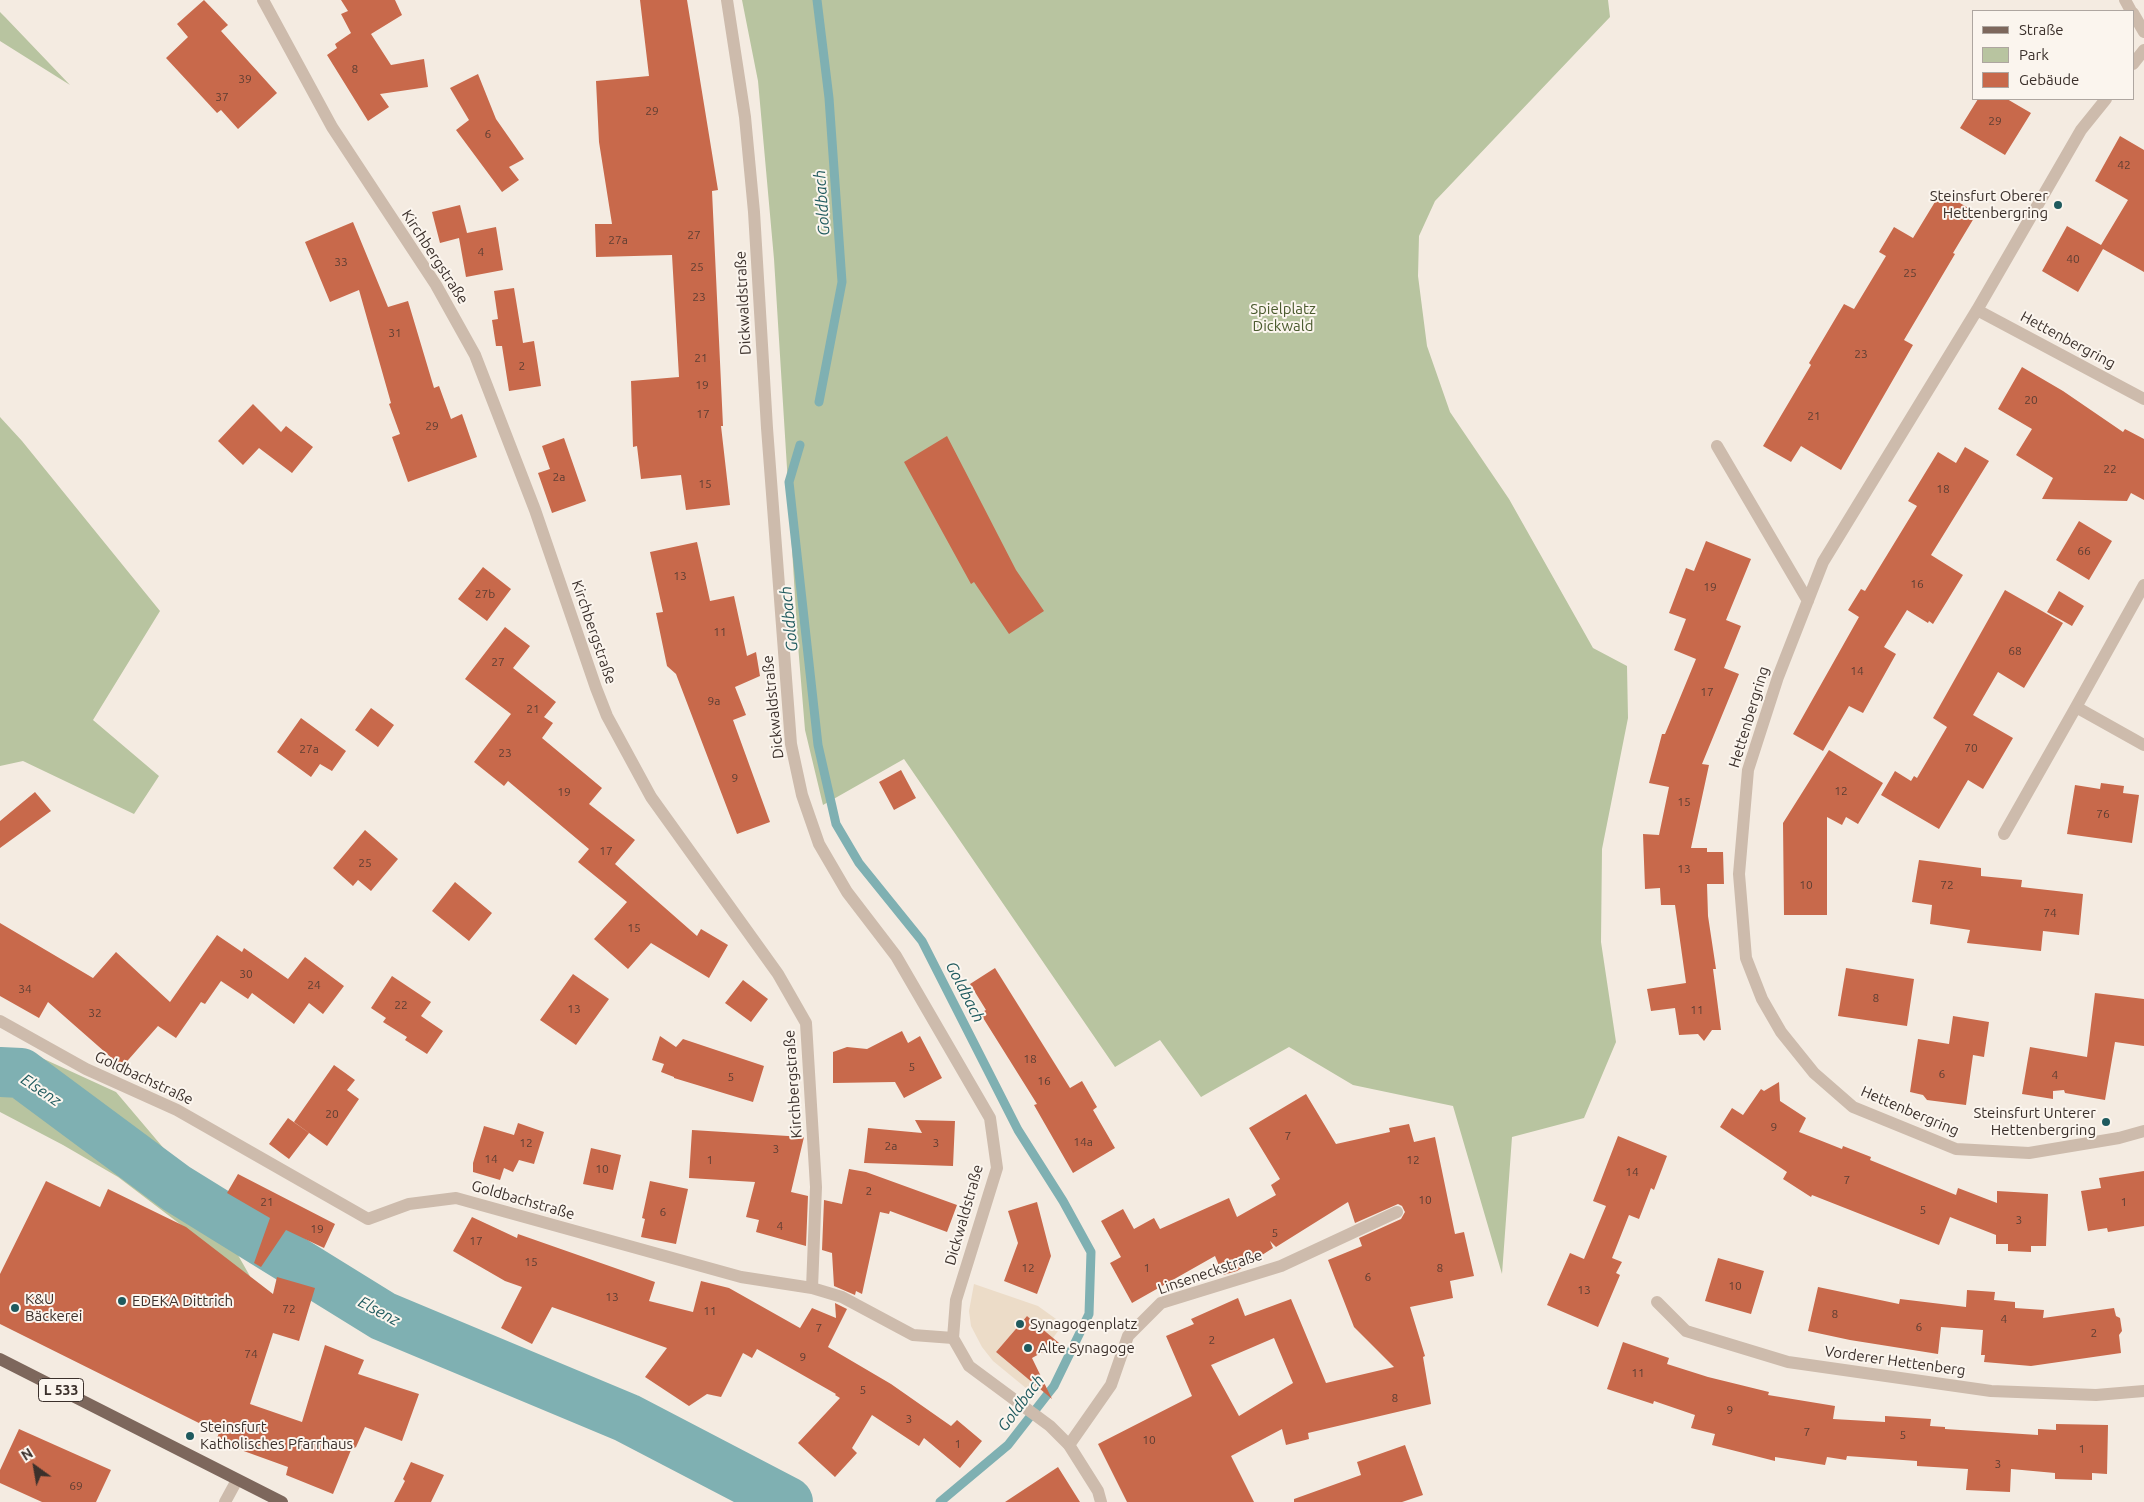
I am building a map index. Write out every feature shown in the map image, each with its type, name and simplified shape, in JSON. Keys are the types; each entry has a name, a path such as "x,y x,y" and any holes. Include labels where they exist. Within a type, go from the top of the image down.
{"main road":[{"name":"L 533","path":"0,1359 282,1502"}],"street":[{"name":"Kirchbergstraße","path":"263,0 332,127 436,285 476,355 535,510 596,688 608,716 650,797 778,974 806,1023 816,1187 812,1288"},
{"name":"Dickwaldstraße","path":"727,0 745,117 753,203 790,744 800,787 819,844 847,892 896,956 990,1118 997,1168 956,1300 953,1338"},
{"path":"2134,15 2144,32"},
{"path":"2134,63 2144,50"},
{"name":"Hettenbergring","path":"2105,100 2081,130 1977,310 1823,562 1778,677 1748,770 1739,874 1746,958 1762,999 1781,1032 1814,1073 1854,1107 1956,1149 2029,1153 2119,1138 2144,1130"},
{"name":"Hettenbergring","path":"1977,310 2144,399"},
{"path":"1717,446 1808,601"},
{"path":"2004,834 2144,585"},
{"path":"2076,707 2144,745"},
{"name":"Goldbachstraße","path":"0,1021 86,1069 177,1110 368,1219 409,1204 456,1198 740,1277 812,1288 842,1297 913,1335 953,1338"},
{"name":"Linseneckstraße","path":"1069,1445 1111,1385 1128,1336 1161,1304 1281,1266 1397,1212"},
{"name":"Vorderer Hettenberg","path":"1657,1302 1686,1331 1788,1362 1991,1390 2096,1395 2144,1391"},
{"path":"953,1338 969,1366 1050,1426 1069,1445 1098,1491 1101,1502"},
{"path":"225,1502 237,1480"}],"green space":[{"name":"Spielplatz Dickwald","path":"742,0 1608,0 1610,17 1435,201 1419,236 1418,276 1427,346 1450,412 1509,499 1593,648 1627,666 1628,718 1602,849 1601,942 1616,1042 1584,1118 1512,1137 1502,1274 1453,1106 1353,1085 1289,1047 1201,1097 1160,1040 1115,1067 904,759 823,805 805,730 774,259 758,81"},
{"path":"0,12 5,17 70,85 0,41"},
{"path":"0,417 22,441 160,611 93,720 159,776 134,814 23,761 0,766"},
{"path":"0,1050 33,1054 116,1092 205,1197 251,1278 118,1177 0,1112"}],"shaded area":[{"path":"974,1284 1038,1306 1063,1324 1053,1338 1027,1316 996,1352 1037,1386 1032,1393 993,1361 982,1347 971,1326 969,1311"}],"building":[{"path":"204,0 228,25 221,31 277,93 238,129 221,110 217,113 166,58 188,37 177,24"},
{"path":"341,0 395,0 402,15 371,34 391,65 424,59 428,87 380,94 389,107 368,121 327,55 337,48 335,44 351,33 341,14 348,11"},
{"path":"640,0 687,0 718,190 712,191 723,426 721,426 730,505 686,510 681,475 641,479 637,446 633,447 631,381 679,377 672,255 596,257 595,224 612,224 599,142 596,81 649,76"},
{"path":"478,74 496,119 524,159 509,167 519,180 502,192 456,130 469,120 450,88"},
{"path":"1977,100 2009,100 2031,113 2005,155 1960,128"},
{"path":"2120,136 2144,150 2144,272 2103,249 2078,292 2042,271 2067,226 2101,245 2128,200 2095,181"},
{"path":"1941,192 1977,213 1904,340 1913,345 1841,470 1801,446 1791,462 1763,446 1811,365 1809,363 1844,304 1854,309 1886,256 1879,252 1894,227 1913,238"},
{"path":"460,205 467,233 496,227 503,270 466,277 459,238 440,243 432,212"},
{"path":"353,222 388,307 408,301 434,388 439,386 451,419 462,414 477,457 408,482 392,437 400,434 389,404 391,403 359,290 330,302 305,242"},
{"path":"514,288 523,343 534,341 541,386 509,391 502,346 496,346 492,320 498,319 494,291"},
{"path":"2022,367 2063,391 2123,432 2125,429 2144,439 2144,500 2131,493 2127,501 2042,499 2053,478 2016,455 2032,429 1998,409"},
{"path":"253,404 281,432 286,426 313,447 292,473 259,448 243,465 218,441"},
{"path":"947,436 1016,570 1044,611 1009,634 974,582 971,584 904,462"},
{"path":"564,438 586,501 552,513 538,473 550,469 542,446"},
{"path":"1965,447 1989,461 1931,555 1963,575 1933,624 1907,610 1884,647 1896,654 1863,713 1849,706 1823,751 1793,734 1859,617 1848,610 1861,589 1865,591 1917,506 1908,501 1938,452 1956,463"},
{"path":"2079,521 2112,541 2089,580 2056,560"},
{"path":"1706,541 1751,559 1726,620 1741,626 1724,668 1739,674 1702,764 1709,765 1691,848 1707,848 1707,852 1723,852 1724,884 1707,884 1708,916 1716,969 1713,969 1721,1030 1712,1030 1704,1041 1698,1034 1679,1035 1675,1008 1651,1011 1647,989 1686,983 1675,905 1661,905 1660,888 1645,889 1643,834 1659,835 1669,787 1649,783 1662,734 1665,734 1696,659 1674,650 1686,619 1669,613 1686,568 1694,571"},
{"path":"697,542 710,601 734,596 747,656 756,652 760,676 735,687 746,715 733,720 770,822 737,834 676,674 667,666 656,613 663,612 650,552"},
{"path":"483,567 511,589 487,621 458,599"},
{"path":"2005,590 2063,623 2024,688 1998,672 1973,715 2013,738 1983,789 1968,780 1939,829 1881,795 1895,771 1911,781 1914,776 1917,778 1947,727 1933,718"},
{"path":"2059,591 2084,606 2072,626 2047,612"},
{"path":"505,627 530,646 513,668 556,702 544,717 553,723 542,738 602,788 589,804 635,840 615,864 697,936 701,929 728,945 709,978 651,943 628,969 594,939 627,902 578,862 589,849 508,781 504,786 474,762 511,714 465,679"},
{"path":"371,708 394,725 378,747 355,730"},
{"path":"301,718 346,751 332,771 320,764 311,777 277,752"},
{"path":"1829,750 1883,783 1858,824 1846,817 1842,825 1827,817 1827,915 1784,915 1783,823"},
{"path":"901,770 916,798 894,810 879,782"},
{"path":"2101,783 2124,786 2123,793 2139,795 2132,843 2067,834 2075,785 2100,789"},
{"path":"35,792 51,811 0,848 0,821"},
{"path":"365,830 398,859 371,891 358,880 353,886 333,868"},
{"path":"1919,860 1981,868 1981,876 2022,880 2021,887 2083,894 2079,935 2043,931 2041,951 1967,943 1970,930 1930,924 1932,905 1912,902"},
{"path":"455,882 492,913 469,941 432,911"},
{"path":"0,923 93,978 116,952 170,1002 217,935 242,952 244,948 288,979 305,957 344,986 323,1014 309,1003 294,1024 252,993 248,999 221,981 205,1004 201,1002 176,1038 158,1026 122,1067 48,1002 39,1018 0,996"},
{"path":"995,968 1070,1088 1082,1081 1097,1107 1093,1110 1115,1148 1073,1173 1034,1105 1037,1104 980,1013 986,1010 970,984"},
{"path":"1846,968 1914,979 1907,1026 1838,1016"},
{"path":"573,974 609,999 576,1045 540,1020"},
{"path":"392,976 431,1002 421,1016 443,1031 427,1054 405,1040 407,1037 383,1022 386,1018 371,1008"},
{"path":"743,980 768,999 751,1022 725,1003"},
{"path":"2095,993 2144,999 2144,1046 2115,1042 2105,1100 2065,1093 2064,1090 2053,1091 2053,1099 2022,1094 2030,1047 2087,1057"},
{"path":"1953,1016 1989,1022 1984,1057 1973,1055 1966,1105 1927,1100 1923,1095 1910,1092 1918,1039 1949,1044"},
{"path":"902,1031 908,1043 920,1036 942,1078 904,1098 895,1082 833,1083 833,1052 847,1047 867,1049"},
{"path":"660,1036 676,1047 683,1039 764,1066 753,1102 674,1078 661,1072 664,1064 652,1060"},
{"path":"334,1065 355,1080 347,1090 359,1099 327,1146 294,1122"},
{"path":"1779,1082 1780,1101 1806,1118 1799,1132 1842,1149 1843,1146 1871,1157 1870,1160 1956,1195 1958,1188 1997,1203 1997,1191 2048,1194 2046,1246 2031,1246 2031,1252 2008,1251 2008,1244 1996,1244 1996,1235 1950,1217 1939,1245 1812,1195 1811,1197 1783,1179 1787,1172 1720,1127 1732,1108 1743,1115 1761,1089 1764,1091"},
{"path":"1306,1094 1336,1144 1390,1132 1389,1128 1409,1124 1414,1142 1435,1137 1455,1234 1464,1232 1474,1276 1450,1281 1453,1298 1410,1307 1425,1356 1423,1357 1431,1404 1308,1433 1309,1439 1286,1445 1282,1429 1231,1456 1254,1502 1127,1502 1098,1444 1192,1396 1166,1336 1194,1324 1191,1319 1238,1298 1245,1316 1291,1299 1326,1383 1394,1367 1354,1327 1328,1260 1362,1246 1359,1238 1401,1219 1405,1212 1402,1206 1398,1204 1355,1223 1348,1202 1276,1247 1270,1241 1273,1248 1237,1271 1223,1275 1215,1256 1132,1303 1110,1263 1121,1257 1101,1221 1123,1209 1134,1229 1154,1218 1160,1229 1229,1198 1237,1217 1276,1195 1271,1185 1280,1179 1249,1128","holes":["1274,1338 1293,1383 1239,1416 1211,1365"]},
{"path":"288,1118 309,1133 289,1159 269,1144"},
{"path":"915,1120 955,1121 953,1166 864,1163 868,1128 922,1133"},
{"path":"518,1123 544,1132 534,1164 519,1160 513,1172 504,1168 500,1180 473,1172 473,1163 484,1126 514,1135"},
{"path":"692,1130 804,1137 791,1192 808,1196 806,1246 756,1232 759,1220 746,1217 755,1182 689,1178"},
{"path":"1618,1136 1667,1156 1654,1190 1651,1188 1639,1219 1629,1215 1612,1258 1622,1262 1616,1273 1620,1275 1598,1327 1547,1305 1570,1253 1584,1259 1606,1206 1593,1201"},
{"path":"591,1148 621,1155 613,1190 583,1184"},
{"path":"849,1169 866,1172 957,1205 947,1232 890,1211 889,1214 880,1212 862,1294 856,1291 855,1295 834,1286 832,1253 822,1250 824,1200 842,1204"},
{"path":"2144,1171 2144,1226 2108,1232 2107,1228 2088,1231 2081,1191 2101,1188 2099,1178"},
{"path":"238,1174 335,1224 324,1248 286,1230 261,1267 254,1263 270,1218 227,1193"},
{"name":"EDEKA Dittrich","path":"46,1181 100,1207 108,1189 186,1227 273,1294 277,1277 315,1288 299,1341 273,1333 250,1404 302,1422 325,1345 364,1360 358,1374 419,1394 402,1441 365,1427 356,1447 351,1450 333,1494 286,1475 288,1467 216,1441 219,1433 0,1324 0,1274"},
{"path":"650,1181 688,1189 676,1244 641,1237 645,1219 642,1218"},
{"path":"1037,1202 1051,1256 1037,1294 1004,1281 1018,1243 1008,1211"},
{"path":"472,1217 517,1238 518,1234 655,1282 649,1301 693,1312 701,1281 729,1288 800,1328 812,1308 836,1318 835,1303 847,1309 828,1347 891,1384 951,1426 957,1420 982,1441 960,1468 924,1438 919,1446 872,1415 852,1448 857,1453 835,1477 798,1443 840,1398 757,1349 752,1358 743,1353 721,1397 707,1394 689,1406 645,1377 667,1348 552,1307 532,1344 501,1328 522,1287 505,1281 453,1251"},
{"path":"1718,1258 1764,1271 1751,1314 1705,1301"},
{"path":"1818,1287 1899,1304 1900,1299 1966,1307 1967,1290 1995,1292 1994,1300 2015,1302 2015,1308 2044,1310 2043,1318 2114,1308 2116,1316 2120,1318 2122,1331 2119,1335 2121,1353 2031,1366 1984,1362 1985,1355 1981,1355 1983,1330 1941,1327 1938,1354 1850,1340 1808,1331"},
{"name":"Alte Synagoge","path":"1027,1316 1059,1343 1032,1358 1052,1399 996,1352"},
{"path":"1623,1342 1669,1358 1667,1364 1708,1377 1769,1392 1768,1395 1835,1406 1833,1419 1885,1422 1885,1416 1931,1419 1930,1426 1945,1427 1945,1429 2038,1435 2038,1429 2056,1430 2056,1424 2108,1425 2107,1474 2092,1473 2092,1480 2055,1479 2055,1473 2011,1469 2010,1492 1966,1490 1968,1469 1917,1466 1917,1461 1847,1456 1846,1460 1827,1457 1825,1465 1775,1457 1775,1461 1712,1445 1715,1434 1691,1428 1695,1415 1654,1401 1653,1404 1607,1389"},
{"path":"19,1429 111,1470 96,1502 42,1502 0,1483 0,1470"},
{"path":"1405,1445 1423,1495 1402,1502 1294,1502 1294,1499 1361,1475 1357,1462"},
{"path":"411,1462 444,1475 431,1502 394,1502 405,1481 403,1479"},
{"path":"1058,1467 1080,1502 1005,1502"}],"waterway":[{"name":"Goldbach","path":"817,0 829,98 842,282 819,402"},
{"name":"Goldbach","path":"800,445 789,482 818,745 836,824 859,863 922,941 1018,1130 1063,1201 1091,1252 1089,1314 1054,1386 1008,1445 940,1502"},
{"name":"Elsenz","path":"0,1072 21,1073 176,1188 383,1316 627,1418 788,1502"}],"place":[{"name":"Steinsfurt Oberer Hettenbergring","path":"2058,205"},
{"name":"Steinsfurt Unterer Hettenbergring","path":"2106,1122"},
{"name":"EDEKA Dittrich","path":"122,1301"},
{"name":"K&U Bäckerei","path":"15,1308"},
{"name":"Synagogenplatz","path":"1020,1324"},
{"name":"Alte Synagoge","path":"1028,1348"},
{"name":"Steinsfurt Katholisches Pfarrhaus","path":"190,1436"}]}
